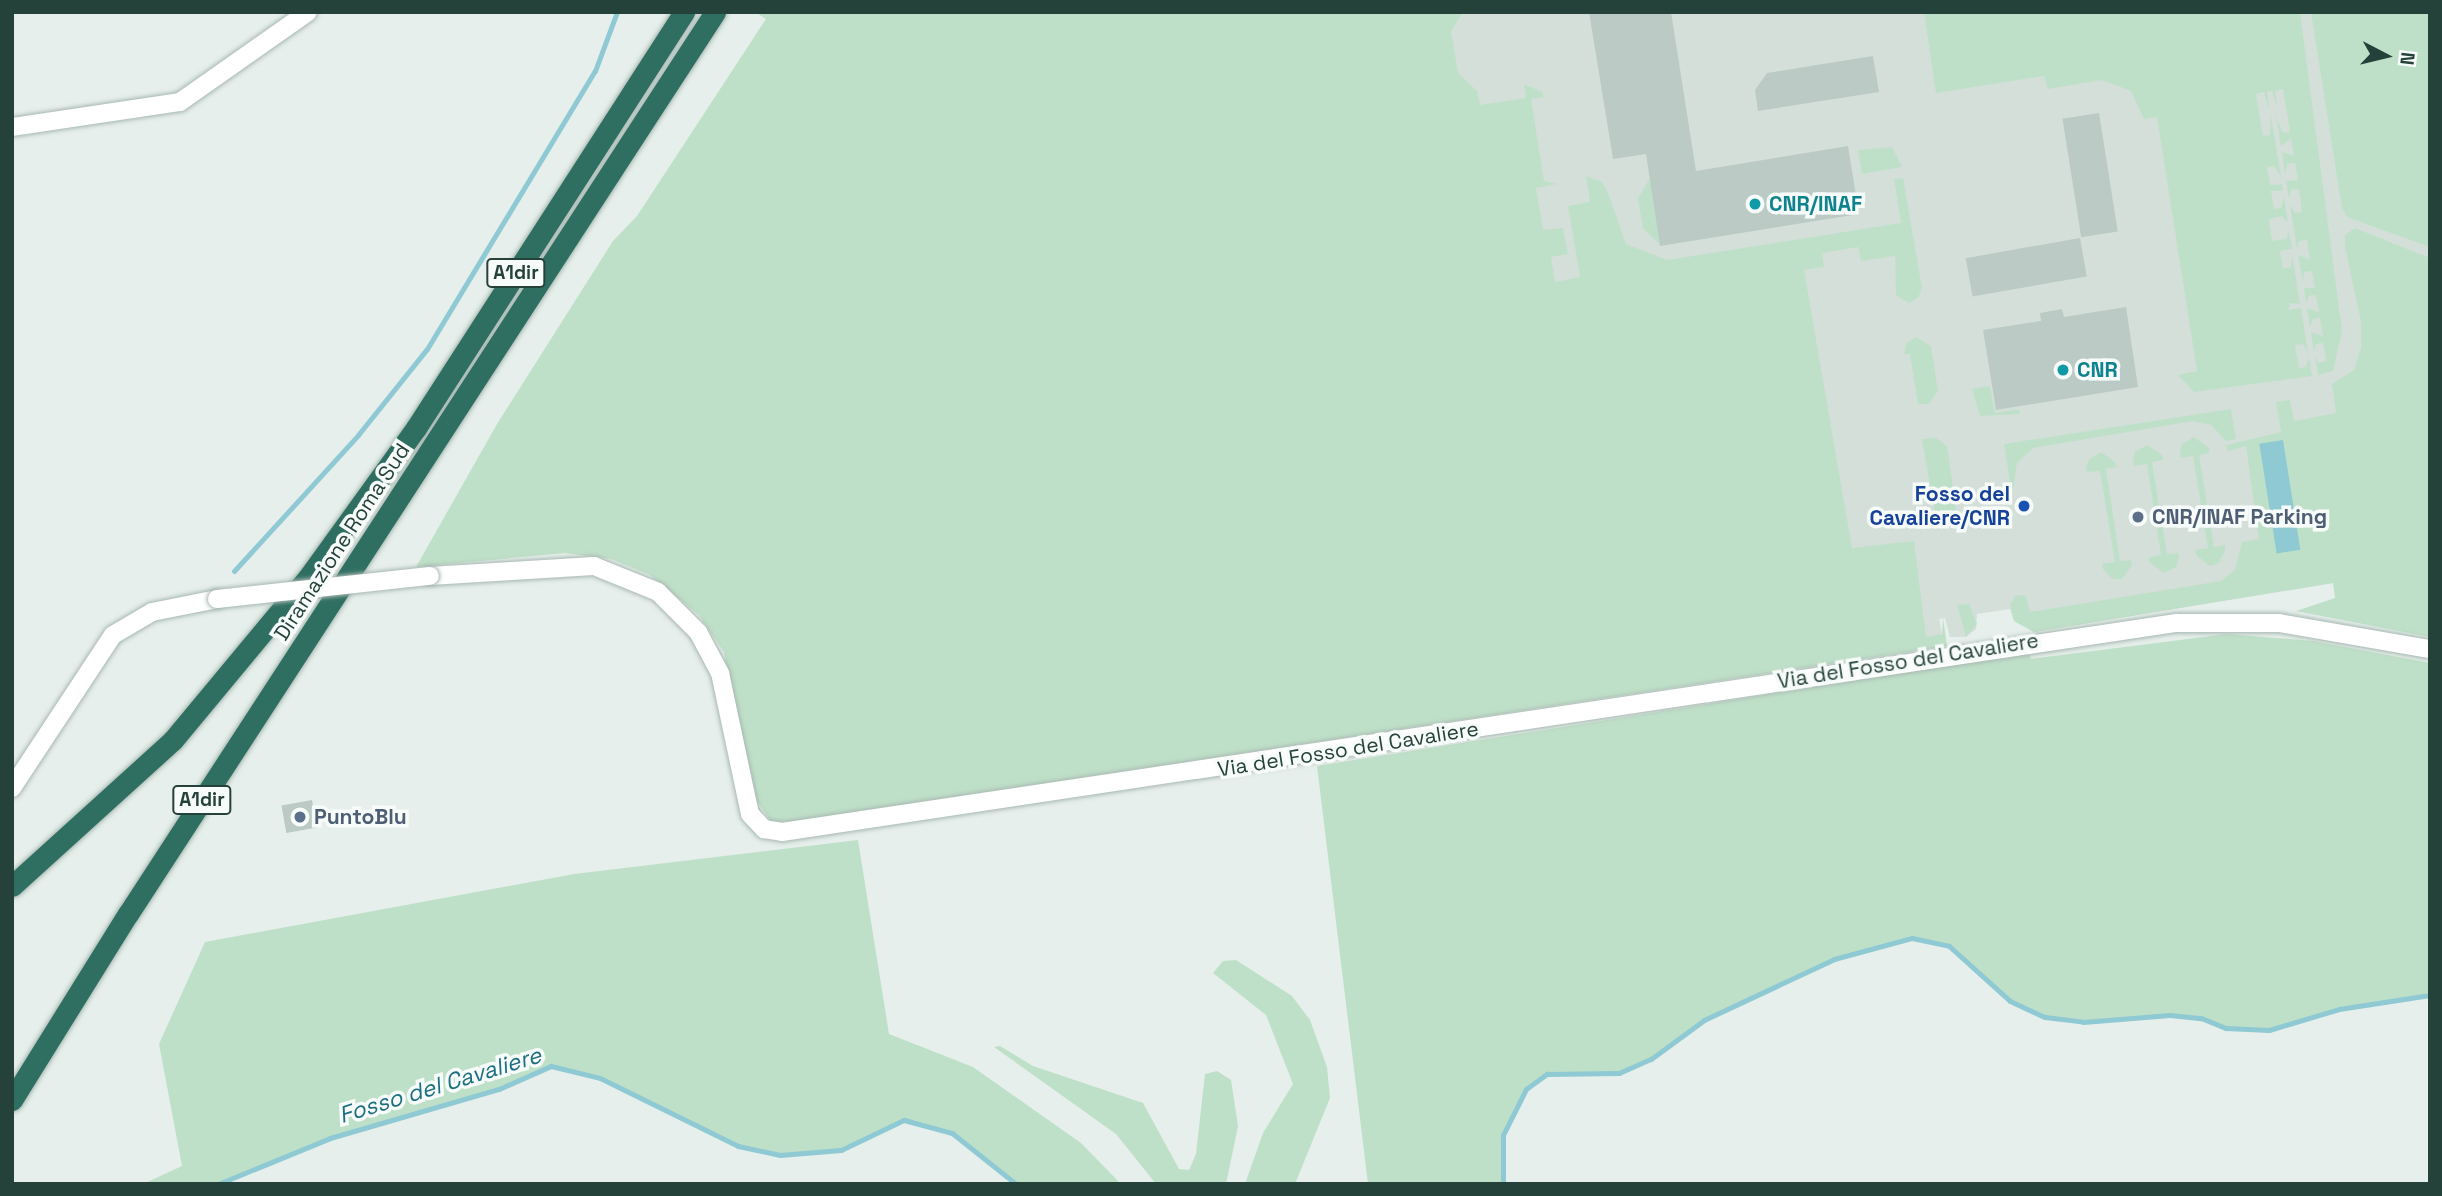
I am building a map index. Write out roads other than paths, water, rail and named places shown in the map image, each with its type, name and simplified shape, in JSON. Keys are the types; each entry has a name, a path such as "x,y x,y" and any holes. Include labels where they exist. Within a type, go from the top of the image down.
{"highway":[{"name":"Diramazione Roma Sud","path":"12,886 165,748 310,575 416,428 684,12"},
{"name":"Diramazione Roma Sud","path":"12,1100 128,914 715,12"}],"street":[{"path":"12,127 180,102 308,12"},
{"name":"Via del Fosso del Cavaliere","path":"12,788 113,635 162,609 216,598 430,576 587,566 626,575 658,592 694,627 717,664 747,809 759,825 776,832 1082,791 1984,648 2176,623 2278,623 2430,649"}],"water":[{"path":"2283,440 2300,550 2277,553 2259,444"}],"waterway":[{"path":"234,571 358,435 427,349 595,71 617,12"},
{"name":"Fosso del Cavaliere","path":"1503,1184 1503,1135 1526,1089 1547,1074 1619,1073 1651,1059 1704,1020 1834,959 1912,938 1949,946 2010,1001 2045,1017 2083,1022 2170,1015 2201,1018 2226,1028 2269,1030 2339,1009 2430,995"},
{"name":"Fosso del Cavaliere","path":"218,1184 330,1138 499,1089 551,1066 600,1078 738,1146 780,1155 841,1150 904,1120 952,1133 1016,1184"}],"place":[{"name":"CNR/INAF","path":"1755,204"},
{"name":"CNR","path":"2063,370"},
{"name":"Fosso del Cavaliere/CNR","path":"2024,506"},
{"name":"CNR/INAF Parking","path":"2138,517"},
{"name":"PuntoBlu","path":"300,817"}]}
